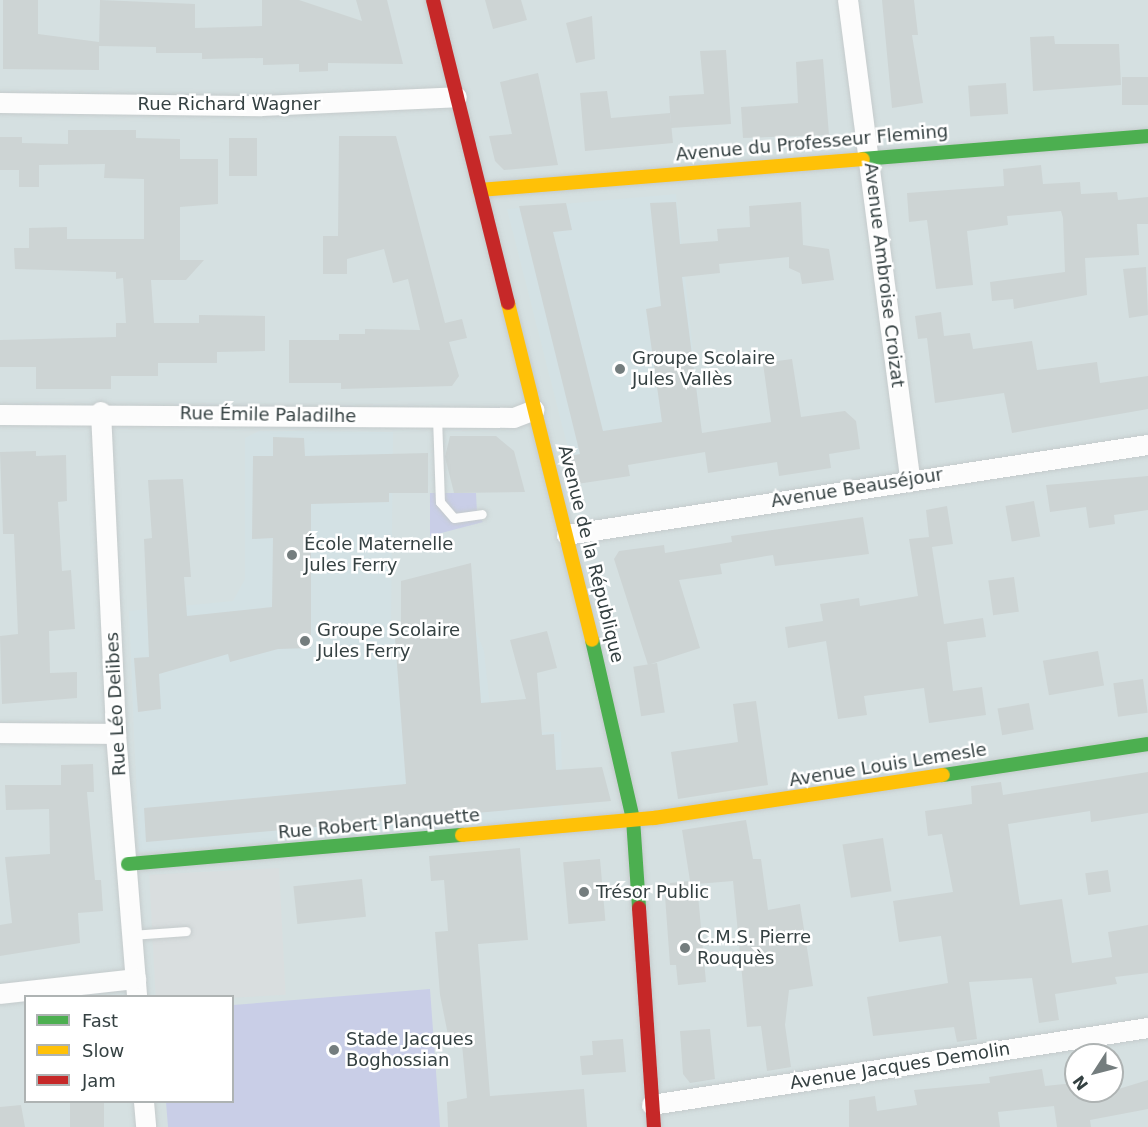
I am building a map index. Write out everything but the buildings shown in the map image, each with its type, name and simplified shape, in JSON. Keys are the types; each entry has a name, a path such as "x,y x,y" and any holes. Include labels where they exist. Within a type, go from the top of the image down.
{"street":[{"name":"Avenue de la République","path":"433,0 567,535 633,819 654,1127"},
{"name":"Avenue Ambroise Croizat","path":"848,0 910,480"},
{"name":"Rue Richard Wagner","path":"0,103 274,106 457,97"},
{"name":"Avenue du Professeur Fleming","path":"480,190 869,156 1148,136"},
{"name":"Rue Émile Paladilhe","path":"0,415 101,412 514,418 536,411"},
{"name":"Rue Léo Delibes","path":"101,412 116,734 137,988"},
{"name":"Avenue Beauséjour","path":"567,535 910,480 1148,445"},
{"path":"0,734 116,734"},
{"name":"Avenue Louis Lemesle","path":"633,819 1148,744"},
{"name":"Rue Robert Planquette","path":"128,864 633,819"},
{"path":"0,994 137,988"},
{"name":"Avenue Jacques Demolin","path":"652,1105 1148,1028"},
{"path":"144,1103 146,1127"}],"lane":[{"path":"437,417 440,502 454,518 482,514"},
{"path":"132,935 186,931"}],"shaded area":[{"path":"0,0 1148,0 1148,1127 0,1127"},
{"name":"Groupe Scolaire Jules Vallès","path":"676,194 702,435 570,456 507,209"},
{"name":"Groupe Scolaire Jules Ferry","path":"259,431 393,432 391,625 476,631 484,651 493,733 561,732 563,820 139,852 129,611 233,601 245,579 245,438"},
{"path":"430,493 476,493 477,513 483,522 430,536"},
{"path":"279,868 286,995 234,998 234,995 155,995 149,875"},
{"name":"Stade Jacques Boghossian","path":"430,989 440,1127 168,1127 166,1103 234,1103 234,1005"}],"traffic: fast":[{"path":"863,159 1148,136"},
{"path":"592,640 633,819 639,908"},
{"path":"943,775 1148,744"},
{"path":"128,864 462,835"}],"traffic: slow":[{"path":"480,190 863,159"},
{"path":"508,303 592,640"},
{"path":"462,835 654,818 943,775"}],"traffic: jam":[{"path":"433,0 508,303"},
{"path":"639,908 654,1127"}],"place":[{"name":"Groupe Scolaire Jules Vallès","path":"620,369"},
{"name":"École Maternelle Jules Ferry","path":"292,555"},
{"name":"Groupe Scolaire Jules Ferry","path":"305,641"},
{"name":"Trésor Public","path":"584,892"},
{"name":"C.M.S. Pierre Rouquès","path":"685,948"},
{"name":"Stade Jacques Boghossian","path":"334,1050"}]}
